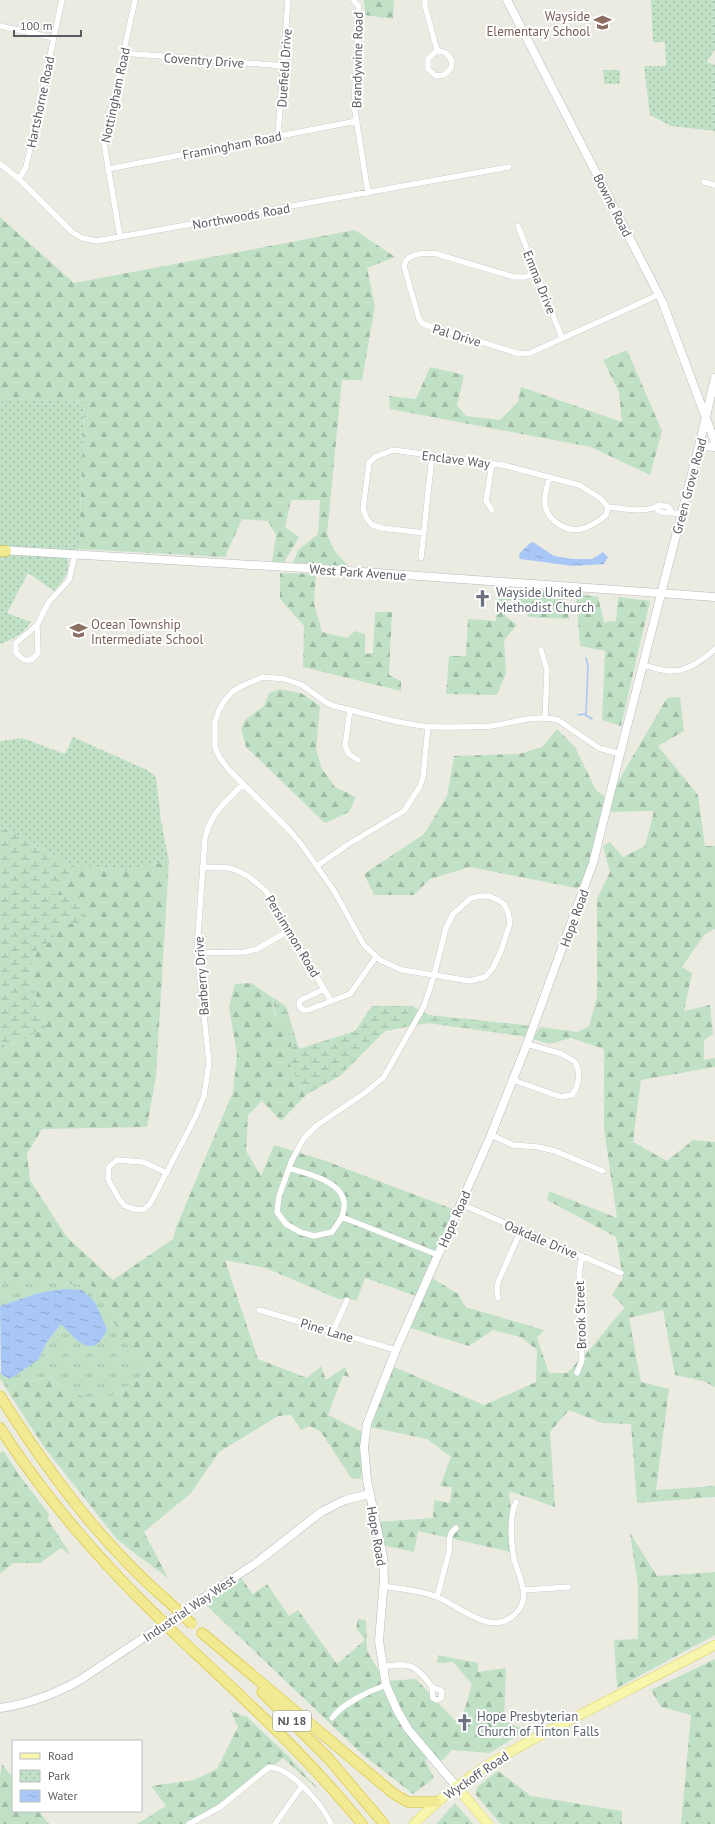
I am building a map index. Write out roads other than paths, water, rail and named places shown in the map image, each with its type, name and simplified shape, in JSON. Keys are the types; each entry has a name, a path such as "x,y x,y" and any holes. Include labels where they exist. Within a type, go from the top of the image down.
{"highway":[{"name":"NJ 18","path":"0,1396 31,1445 68,1496 118,1554 202,1633 307,1736 348,1780 384,1824"},
{"name":"NJ 18","path":"0,1428 36,1480 70,1525 109,1569 175,1634 275,1727 327,1783 362,1824"},
{"path":"202,1633 394,1794 408,1802 436,1802"}],"main road":[{"name":"Wyckoff Road","path":"414,1824 436,1802 456,1786 520,1746 715,1645"},
{"path":"703,1651 715,1650"},
{"name":"Hope Road","path":"456,1786 488,1824"}],"street":[{"name":"Hartshorne Road","path":"19,179 26,167 62,0"},
{"name":"Nottingham Road","path":"120,237 104,143 135,0"},
{"name":"Duefield Drive","path":"278,135 288,0"},
{"name":"Brandywine Road","path":"353,0 359,8 354,105 368,193"},
{"path":"425,0 425,6 437,50"},
{"name":"Bowne Road","path":"507,0 606,190 672,324 715,442"},
{"path":"0,26 54,38"},
{"path":"437,50 446,53 452,61 451,68 444,75 436,76 428,69 428,60 437,50"},
{"name":"Coventry Drive","path":"124,53 284,66"},
{"name":"Framingham Road","path":"108,169 278,135 357,121"},
{"name":"Northwoods Road","path":"0,164 19,179 67,228 77,236 87,240 97,241 509,167"},
{"path":"704,182 715,185"},
{"name":"Emma Drive","path":"518,226 562,338"},
{"name":"Pal Drive","path":"536,273 525,277 514,277 437,254 427,253 412,256 406,260 404,266 419,319 425,326 524,354 658,295"},
{"path":"696,389 714,382"},
{"name":"Green Grove Road","path":"661,593 714,382"},
{"path":"699,446 715,447"},
{"name":"Enclave Way","path":"424,533 382,528 372,525 367,519 363,509 369,463 375,457 393,450 492,463 579,485 600,498 608,507"},
{"path":"421,558 432,456"},
{"path":"492,463 486,501 492,510"},
{"path":"549,478 546,490 545,506 551,518 562,526 572,530 582,529 606,516 608,507 645,509 655,508 659,505 668,507 672,512 681,514"},
{"name":"West Park Avenue","path":"2,551 321,569 715,597"},
{"path":"37,624 38,653 31,660 21,659 16,652 16,643 37,624 49,601 63,588 68,580 76,554"},
{"name":"Hope Road","path":"456,1786 408,1729 397,1710 386,1685 379,1641 383,1586 382,1546 369,1494 365,1462 364,1446 367,1424 396,1350 491,1135 527,1044 596,856 661,593"},
{"path":"643,665 668,671 678,670 702,661 715,649"},
{"path":"541,650 547,670 545,718"},
{"path":"289,1168 324,1181 339,1191 344,1201 342,1217 332,1232 314,1236 300,1232 286,1224 277,1212 279,1196 289,1168 304,1138 316,1126 366,1092 384,1077 424,1006 434,975 446,928 453,914 471,898 489,896 504,904 508,912 510,923 501,951 493,968 485,977 470,981 434,975 402,970 376,957 364,946 333,888 290,831 228,769 220,758 215,748 215,722 219,710 233,691 260,678 274,677 302,685 327,703 350,710 428,727 492,726 538,717 558,720 599,748 620,754"},
{"path":"350,710 345,746 349,754 358,760"},
{"path":"317,866 347,845 404,812 420,786 423,777 428,727"},
{"name":"Barberry Drive","path":"167,1173 143,1162 118,1160 109,1167 108,1179 119,1199 125,1206 137,1210 144,1209 150,1204 167,1173 195,1118 204,1096 209,1063 197,953 205,838 208,825 213,815 243,784"},
{"name":"Persimmon Road","path":"202,867 230,868 248,876 266,891 331,1001"},
{"path":"197,953 245,952 257,949 290,930"},
{"path":"324,989 301,1000 299,1003 300,1007 303,1010 308,1010 350,994 376,957"},
{"path":"513,1080 561,1097 572,1095 577,1087 578,1070 575,1062 562,1054 527,1044"},
{"path":"491,1135 513,1145 538,1147 554,1151 603,1172"},
{"name":"Oakdale Drive","path":"461,1204 621,1273"},
{"path":"342,1217 438,1256"},
{"path":"498,1298 498,1282 521,1230"},
{"name":"Brook Street","path":"577,1373 582,1360 579,1272 582,1256"},
{"path":"333,1331 346,1300"},
{"name":"Pine Lane","path":"259,1310 396,1350"},
{"name":"Industrial Way West","path":"0,1708 38,1699 59,1691 80,1680 256,1563 320,1512 345,1500 369,1494"},
{"path":"383,1586 420,1592 438,1597 478,1619 494,1623 508,1620 518,1612 522,1603 524,1590 514,1553 512,1513 516,1502"},
{"path":"438,1597 449,1552 450,1536 456,1528"},
{"path":"524,1590 568,1587"},
{"path":"382,1667 402,1664 411,1666 418,1670 432,1687"},
{"path":"332,1718 338,1711 356,1699 376,1688 386,1685"},
{"path":"189,1824 220,1807 266,1768 274,1767 279,1768 302,1786 331,1824"},
{"path":"275,1824 302,1786"}],"water":[{"path":"533,542 554,556 573,559 592,559 603,552 608,557 604,564 573,566 520,559 519,554"},
{"path":"64,1289 82,1290 95,1302 107,1329 102,1339 96,1345 84,1345 61,1324 47,1342 38,1360 10,1379 1,1374 0,1306 39,1293"}],"waterway":[{"path":"586,658 588,666 586,714"},
{"path":"578,715 584,714 592,719"}],"place":[{"name":"Wayside Elementary School","path":"603,23"},
{"name":"Wayside United Methodist Church","path":"483,599"},
{"name":"Ocean Township Intermediate School","path":"78,631"},
{"name":"Hope Presbyterian Church of Tinton Falls","path":"464,1723"}]}
